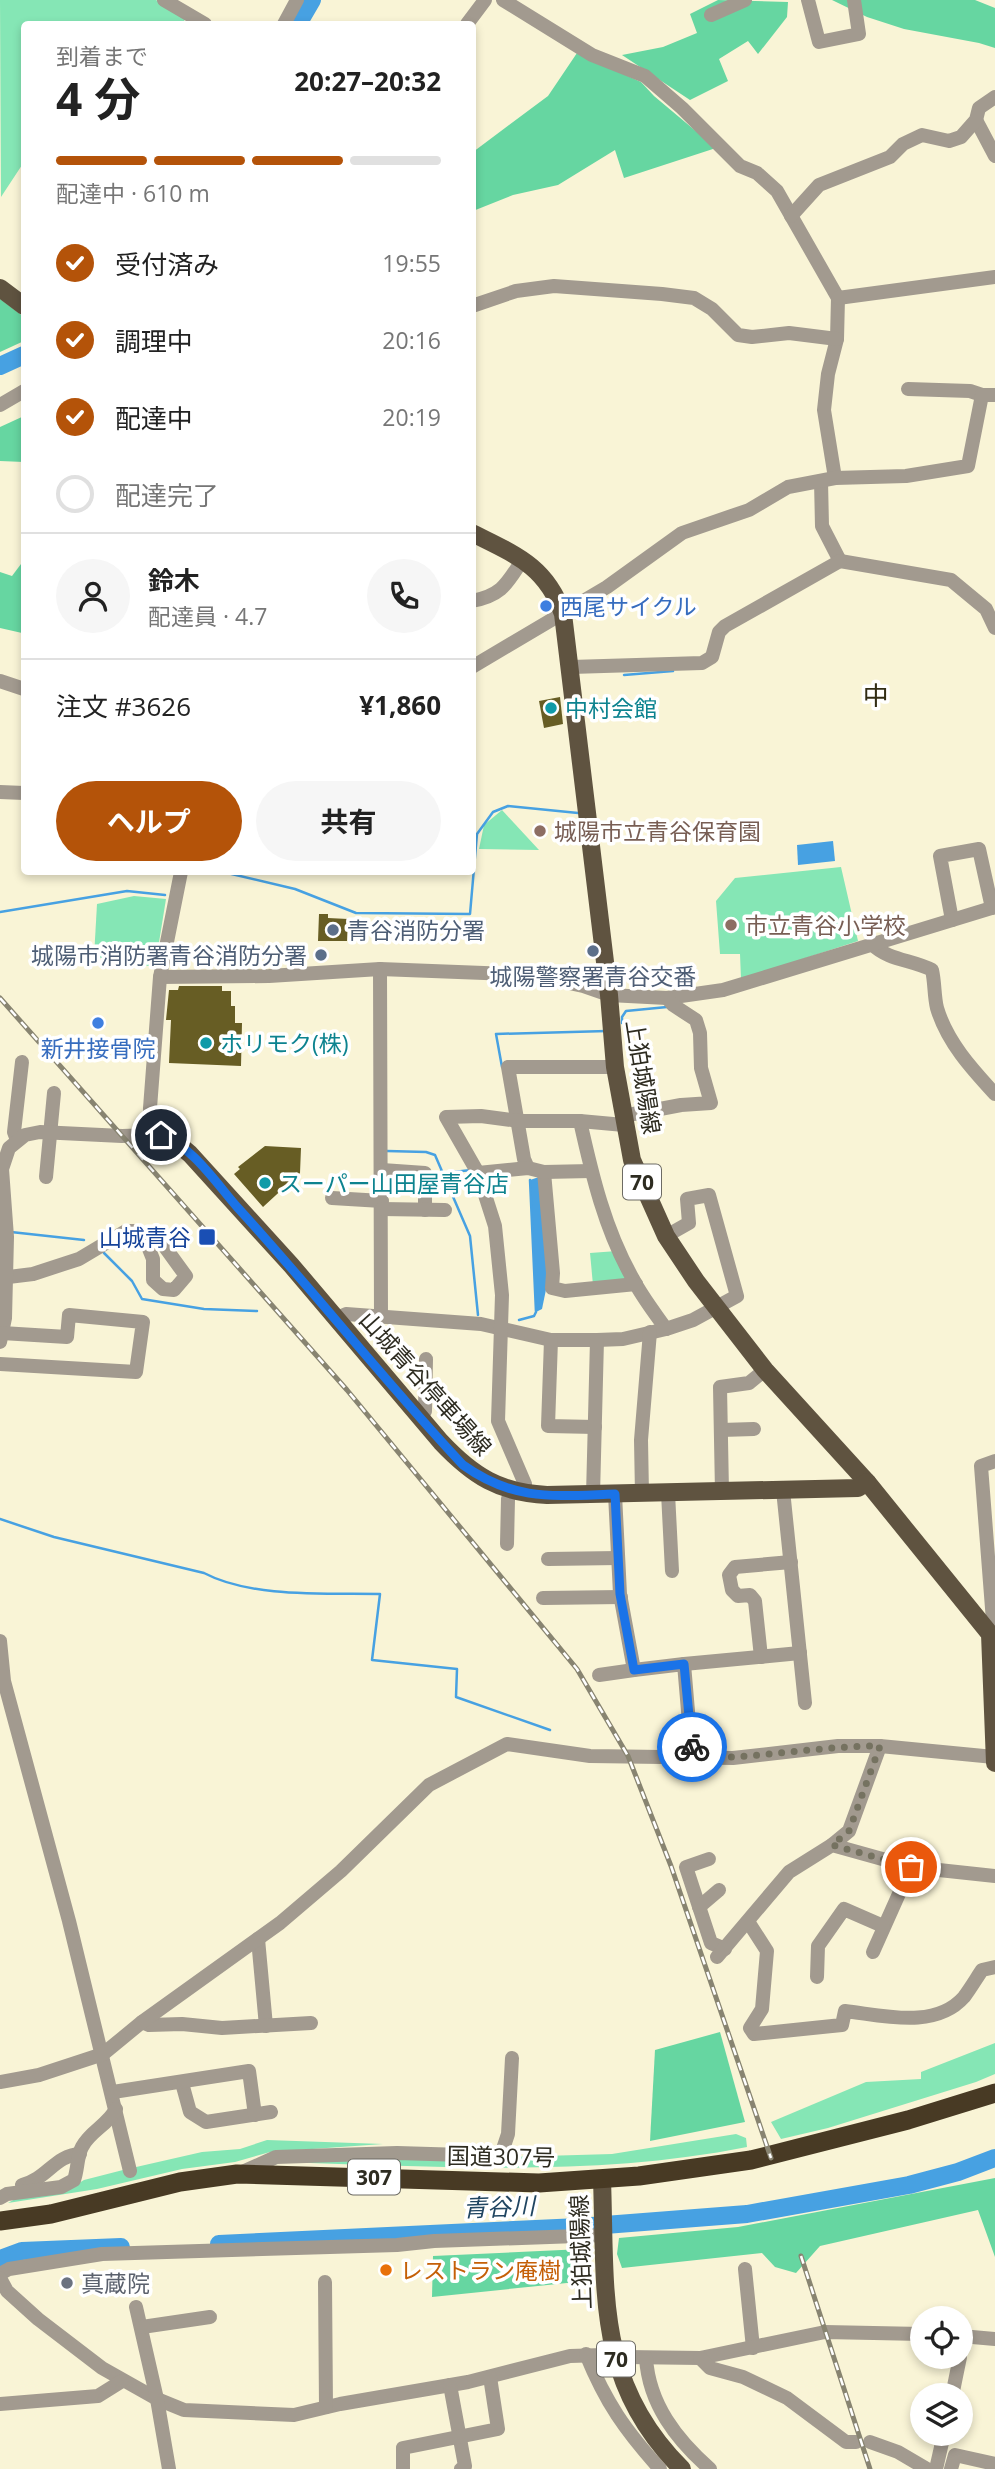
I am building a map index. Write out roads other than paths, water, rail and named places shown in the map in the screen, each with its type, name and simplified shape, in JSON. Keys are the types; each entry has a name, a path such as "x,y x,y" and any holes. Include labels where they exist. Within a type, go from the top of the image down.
{"highway":[{"name":"国道307号","path":"0,2221 51,2214 180,2182 237,2174 539,2183 602,2179 751,2160 908,2120 995,2093"}],"main road":[{"path":"0,288 21,304"},
{"name":"上狛城陽線","path":"476,535 523,559 541,574 556,594 563,614 609,995 615,1067 632,1160 666,1236 765,1370 867,1482 993,1635"},
{"name":"山城青谷停車場線","path":"152,1135 172,1139 190,1154 291,1265 463,1465 481,1478 518,1493 593,1495 858,1488 867,1482"},
{"path":"993,1635 994,1760"},
{"name":"上狛城陽線","path":"602,2179 605,2300 618,2367 629,2398 642,2423 659,2447 682,2469"}],"street":[{"path":"164,0 200,21"},
{"path":"286,21 298,0"},
{"path":"469,21 485,0"},
{"path":"503,0 593,55 645,76 682,108 740,166 771,184 791,216 838,298 837,339 828,374 824,410 828,479 822,526 840,561"},
{"path":"711,15 745,0"},
{"path":"808,0 819,42 859,34 854,0"},
{"path":"791,216 819,185 890,157 903,144 922,135 949,141 961,137 976,120 979,108 995,97"},
{"path":"976,120 995,156"},
{"path":"838,298 995,277"},
{"path":"476,305 516,291 554,286 662,294 694,298 721,316 738,335 752,337 789,333 837,339"},
{"path":"476,665 607,587 681,533 749,510 788,487 828,479 906,476 968,466 988,395 971,391 908,389"},
{"path":"0,405 21,393"},
{"path":"476,600 491,597 503,588 523,559"},
{"path":"571,667 702,663 712,657 719,632 725,625 840,561 951,580 986,609 995,628"},
{"path":"0,681 21,687"},
{"path":"0,792 21,793"},
{"path":"551,977 609,995 667,998 723,990 994,908 979,849 940,856 952,920"},
{"path":"0,1364 136,1372 142,1322 69,1315 67,1337 1,1338 7,1232 2,1156 17,1139 32,1132 152,1135 150,1108 160,977 180,875"},
{"path":"873,945 881,953 919,963 932,970 937,988 936,1006 949,1035 967,1064 995,1094"},
{"path":"160,977 269,976 380,969 551,977 590,976 605,967"},
{"path":"380,969 381,1317"},
{"path":"507,1544 508,1499 518,1493 525,1484 498,1420 502,1295 495,1226 478,1173 438,1118 481,1116 519,1121 624,1120 681,1105 711,1103 701,1068 700,1033 696,1020 667,998"},
{"path":"17,1139 14,1132 22,1062"},
{"path":"528,1168 524,1159 508,1067 615,1067"},
{"path":"46,1177 54,1093"},
{"path":"580,1121 591,1171 609,1227 636,1284 666,1329"},
{"path":"478,1173 528,1168 544,1172 591,1171"},
{"path":"382,1170 425,1172 425,1210"},
{"path":"544,1172 552,1288 565,1291 636,1284"},
{"path":"335,1319 346,1314 481,1324 551,1340 623,1339 693,1320 737,1296 709,1195 687,1199 690,1223 666,1236"},
{"path":"332,1198 425,1210 445,1210"},
{"path":"3,1278 33,1274 79,1259 126,1231 134,1231 145,1239"},
{"path":"642,1494 641,1440 650,1332"},
{"path":"551,1340 548,1426 595,1427"},
{"path":"593,1495 597,1340"},
{"path":"421,1418 425,1411 426,1359"},
{"path":"722,1492 720,1387 749,1383 765,1370"},
{"path":"721,1430 754,1429"},
{"path":"993,1635 987,1558 988,1531 981,1466 995,1461"},
{"path":"783,1490 805,1703"},
{"path":"668,1493 672,1572"},
{"path":"615,1494 621,1597 634,1670"},
{"path":"548,1559 618,1558"},
{"path":"761,1657 755,1601 750,1595 738,1595 732,1590 729,1576 735,1567 791,1562"},
{"path":"543,1598 621,1597"},
{"path":"0,1642 5,1704 103,2054 130,2171"},
{"path":"599,1675 800,1653"},
{"path":"684,1664 692,1758"},
{"path":"0,2082 39,2075 103,2054 142,2022 258,1939 341,1871 429,1785 507,1744 590,1756 692,1758 733,1758 838,1746 880,1746 994,1760"},
{"path":"709,1859 686,1867 711,1943 721,1953 749,1923 789,1872 849,1831 880,1746"},
{"path":"832,1845 911,1867 995,1876"},
{"path":"873,1952 911,1867"},
{"path":"699,1907 719,1889"},
{"path":"817,1977 818,1946 844,1909 883,1926"},
{"path":"749,1923 767,1951 762,2009 750,2028 754,2034 842,2025 845,2011 891,2018 935,2016 962,1999 982,1970 995,1967"},
{"path":"258,1939 266,2026"},
{"path":"142,2022 222,2028 311,2023"},
{"path":"237,2174 276,2157 397,2153 497,2156 502,2152 508,2134 512,2058"},
{"path":"113,2092 249,2071 255,2115"},
{"path":"182,2082 190,2112 206,2122 271,2112"},
{"path":"0,2198 7,2194 61,2187 74,2180 80,2149 116,2109"},
{"path":"0,2188 36,2181 69,2155 80,2154"},
{"path":"603,2355 570,2356 490,2377 294,2415 184,2410 122,2381 38,2319 6,2291 0,2276 9,2269 102,2254 397,2245 604,2233"},
{"path":"745,2269 753,2348"},
{"path":"326,2282 326,2407"},
{"path":"136,2308 157,2399 169,2469"},
{"path":"142,2327 210,2317"},
{"path":"626,2357 700,2357 825,2332 910,2334"},
{"path":"973,2337 995,2339"},
{"path":"586,2354 605,2399 630,2435 660,2469"},
{"path":"700,2357 710,2368 743,2377 787,2398 846,2442 863,2442 898,2452 927,2469"},
{"path":"646,2358 648,2381 661,2412 680,2440 710,2469"},
{"path":"403,2469 403,2448 498,2429 490,2377"},
{"path":"0,2404 98,2396 122,2381"},
{"path":"450,2385 465,2466 461,2469"},
{"path":"936,2469 941,2446"},
{"path":"951,2469 955,2455 995,2464"}],"water":[{"path":"833,841 835,861 798,865 797,845"},
{"path":"539,1177 550,1270 542,1309 536,1312 530,1180"}],"waterway":[{"path":"300,21 312,0"},
{"path":"0,366 21,356"},
{"path":"624,675 673,671"},
{"path":"476,845 477,834 493,812 508,806 578,813"},
{"path":"236,875 295,889 356,913 470,914 473,875"},
{"path":"0,912 127,891 165,895"},
{"path":"622,1023 626,1011 667,1007"},
{"path":"502,1067 496,1034 607,1031"},
{"path":"387,1151 426,1152 435,1155 470,1236 478,1315"},
{"path":"445,1173 471,1170"},
{"path":"519,1320 534,1316 536,1312 530,1180"},
{"path":"11,1232 84,1240"},
{"path":"104,1253 132,1281 142,1299 204,1309 257,1311"},
{"path":"0,1519 54,1537 204,1573 244,1587 290,1593 380,1594 372,1660 457,1669 456,1697 550,1730"},
{"name":"青谷川","path":"219,2244 579,2227 747,2214 909,2185 958,2172 995,2158"},
{"name":"青谷川","path":"0,2259 22,2251 121,2247"}],"railway":[{"path":"0,998 347,1390 577,1669 628,1756 671,1866 771,2158"},
{"path":"801,2256 870,2469"}],"place":[{"name":"西尾サイクル","path":"546,606"},
{"name":"中村会館","path":"551,708"},
{"name":"城陽市立青谷保育園","path":"540,831"},
{"name":"市立青谷小学校","path":"731,925"},
{"name":"青谷消防分署","path":"333,930"},
{"name":"城陽警察署青谷交番","path":"593,951"},
{"name":"城陽市消防署青谷消防分署","path":"321,955"},
{"name":"新井接骨院","path":"98,1023"},
{"name":"ホリモク(株)","path":"206,1043"},
{"name":"スーパー山田屋青谷店","path":"265,1183"},
{"name":"山城青谷","path":"207,1237"},
{"name":"レストラン庵樹","path":"386,2270"},
{"name":"真蔵院","path":"67,2283"}],"district":[{"name":"中","path":"876,695"}]}
